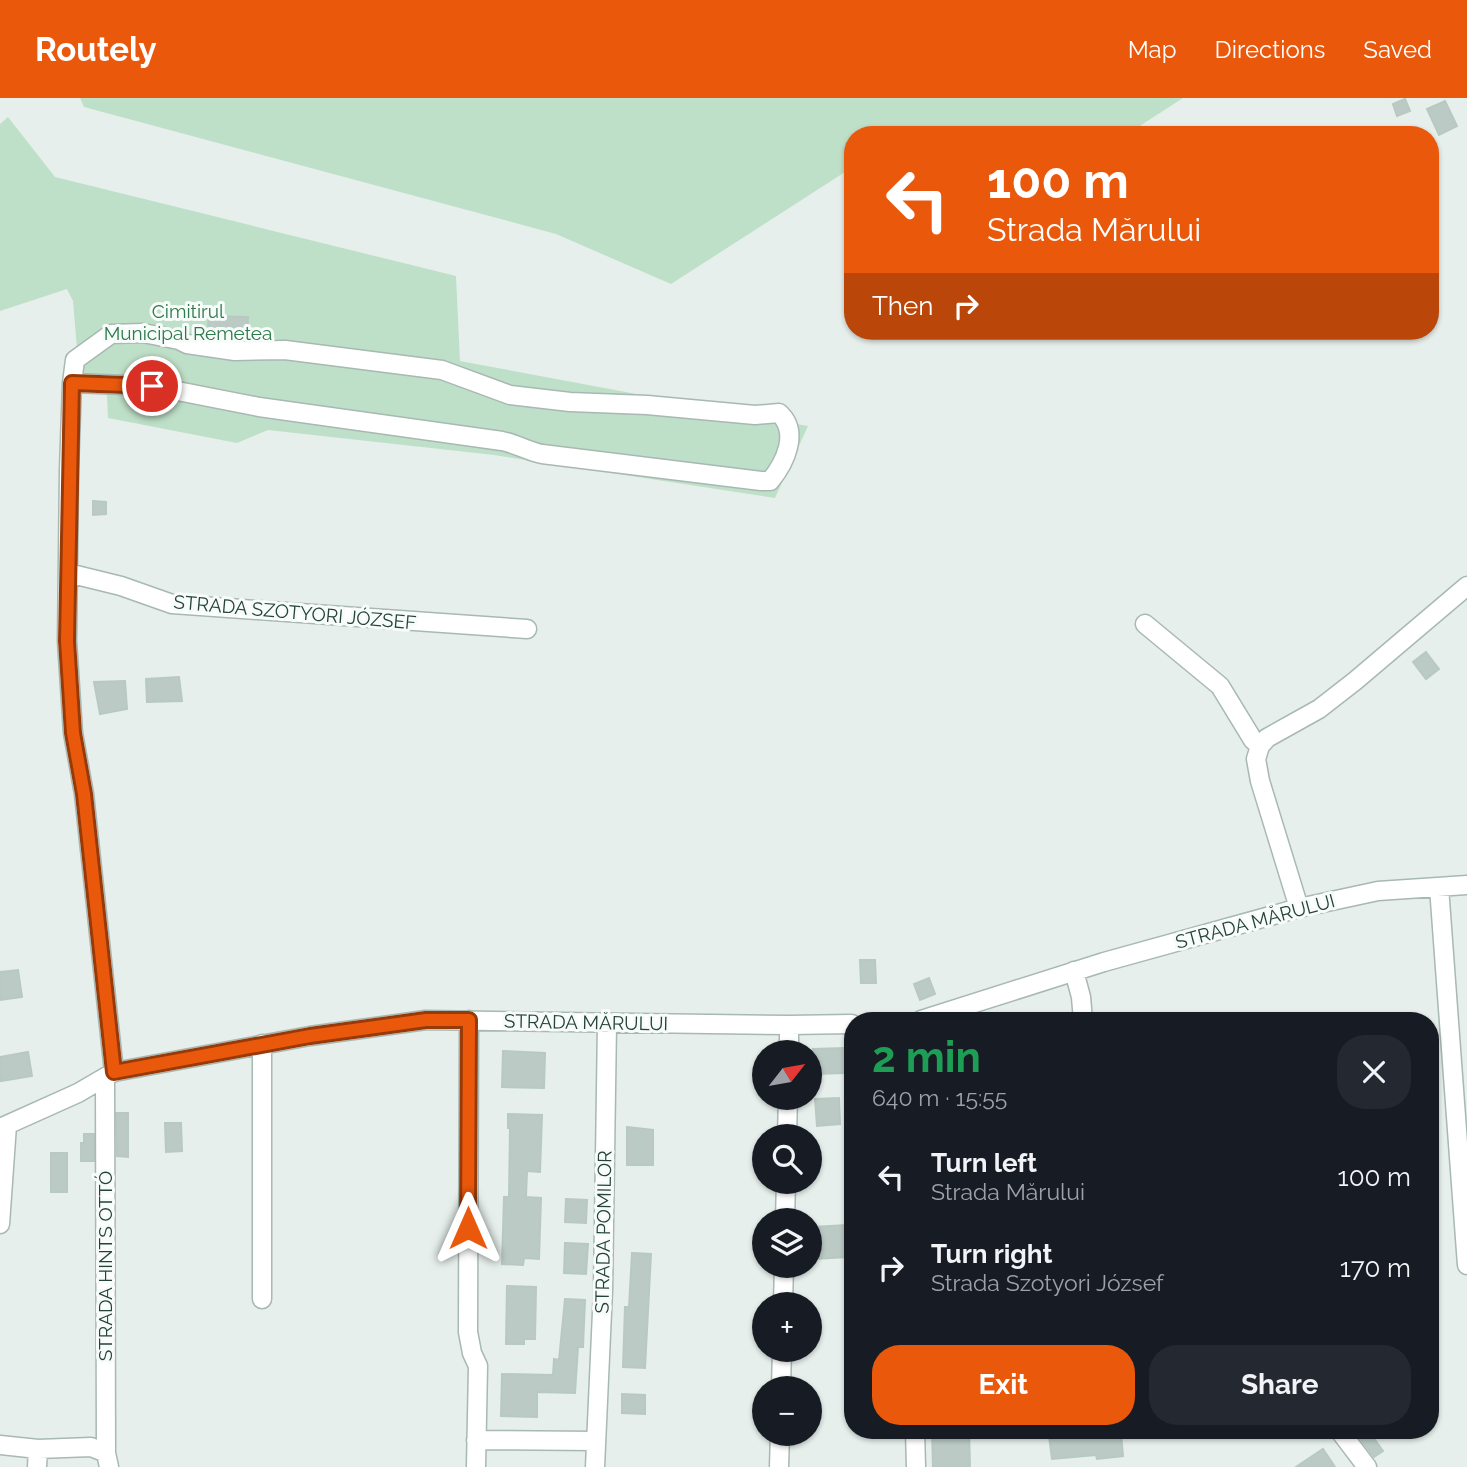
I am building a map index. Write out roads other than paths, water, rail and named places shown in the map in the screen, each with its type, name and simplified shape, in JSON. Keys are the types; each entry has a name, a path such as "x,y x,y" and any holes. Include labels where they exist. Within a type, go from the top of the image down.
{"street":[{"path":"0,1223 4,1127 109,1075 84,794 73,733 67,641 72,383 75,360 111,334 143,333 236,352 285,350 442,370 510,395 755,415 779,413 789,429 788,449 780,468 770,481 761,481 542,454 529,451 519,444 502,441 259,407 152,386 72,383"},
{"name":"STRADA SZOTYORI JÓZSEF","path":"68,573 121,586 172,604 527,629"},
{"path":"1299,908 1261,781 1256,759 1261,746 1267,738 1308,715 1355,681 1467,586"},
{"path":"1145,624 1220,686 1254,740 1261,746"},
{"name":"STRADA MĂRULUI","path":"947,1012 1074,971 1299,908 1378,891 1467,885"},
{"path":"1439,887 1467,1265"},
{"path":"1074,971 1082,1012"},
{"name":"STRADA MĂRULUI","path":"109,1075 262,1044 426,1020 844,1024"},
{"path":"469,1020 468,1332 478,1366 476,1467"},
{"name":"STRADA POMILOR","path":"595,1467 603,1290 607,1023"},
{"path":"789,1025 789,1040"},
{"path":"262,1044 262,1299"},
{"name":"STRADA HINTS OTTÓ","path":"108,1460 109,1075"},
{"path":"915,1439 916,1467"},
{"path":"1346,1439 1367,1467"},
{"path":"477,1440 596,1441"},
{"name":"STRADA HINTS OTTÓ","path":"0,1444 38,1449 91,1447 108,1460"},
{"path":"779,1467 780,1446"},
{"path":"37,1467 38,1449"}],"park label":[{"name":"Cimitirul Municipal Remetea","path":"188,322"}]}
